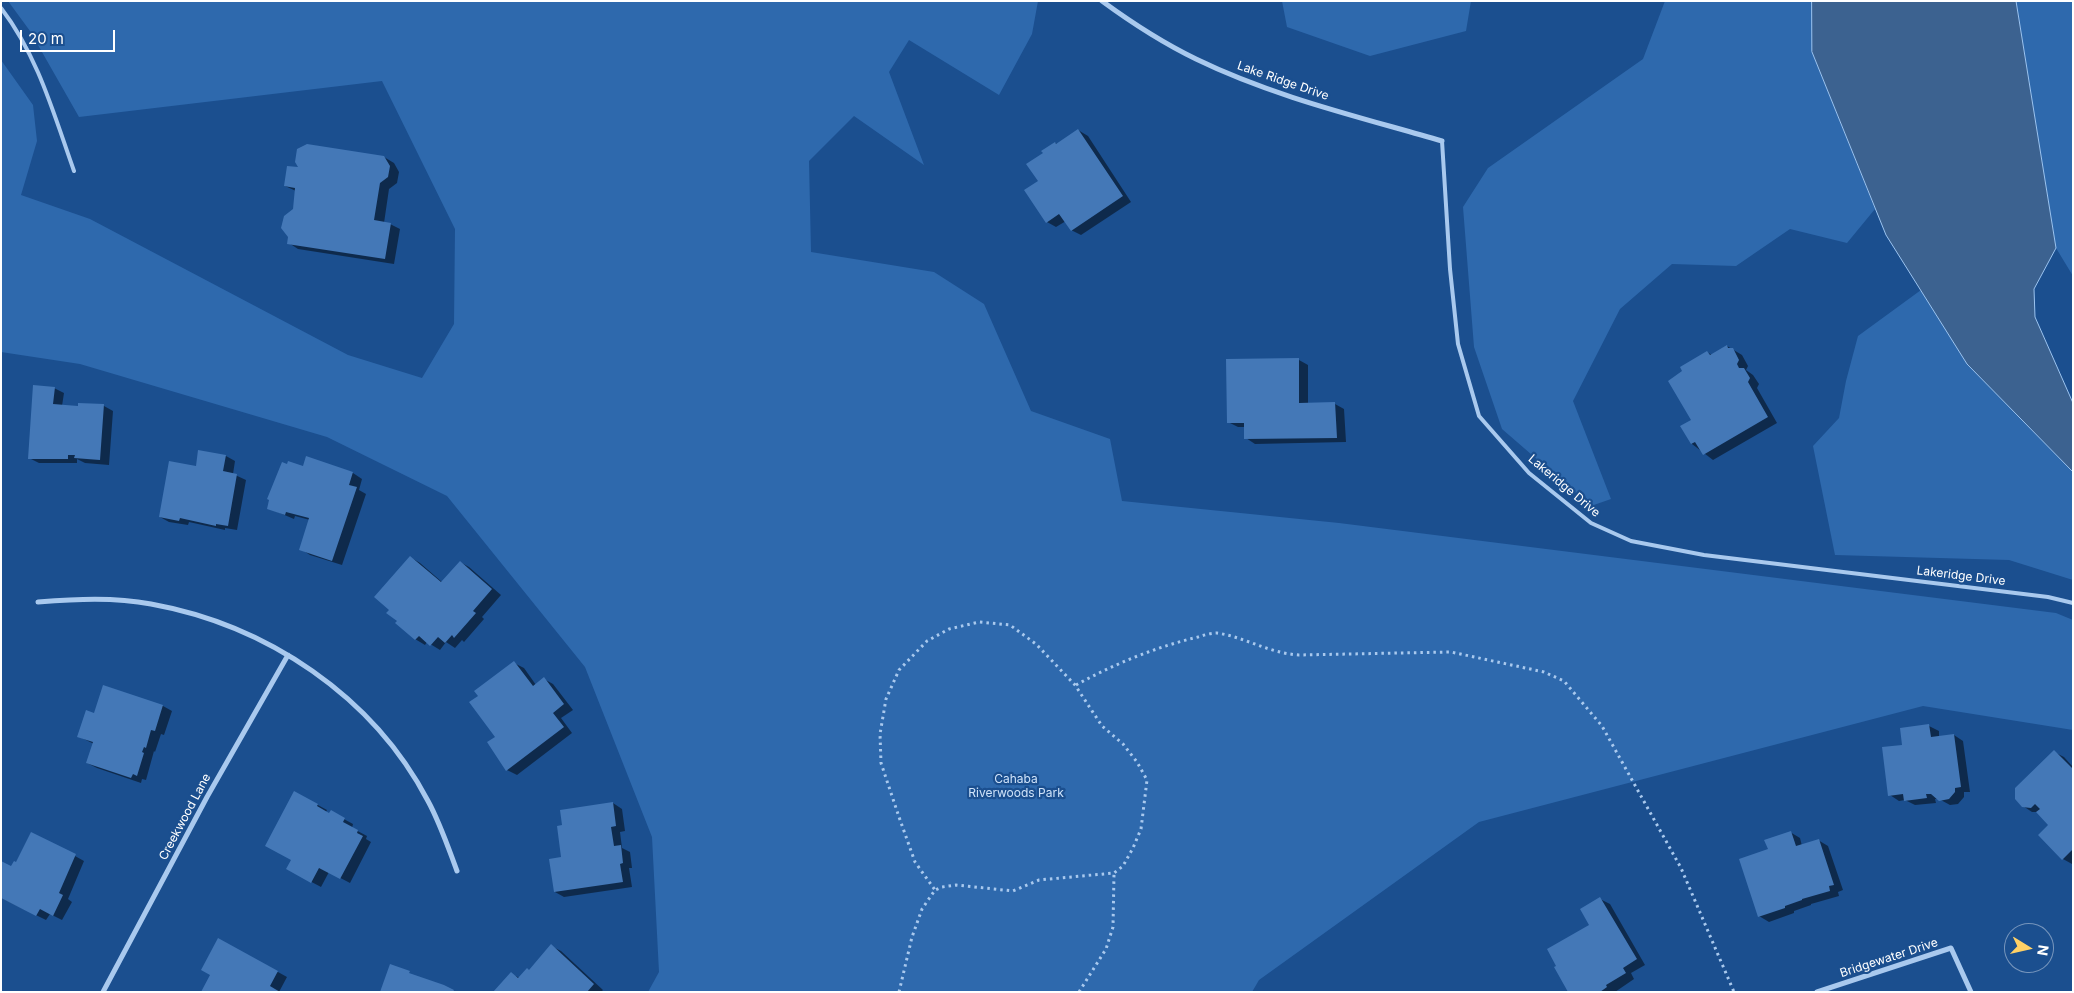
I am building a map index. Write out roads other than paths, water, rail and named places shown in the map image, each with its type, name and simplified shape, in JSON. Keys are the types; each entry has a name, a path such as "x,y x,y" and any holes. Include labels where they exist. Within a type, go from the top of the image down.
{"street":[{"name":"Lake Ridge Drive","path":"1102,1 1144,30 1197,60 1261,86 1442,142"},
{"path":"38,602 112,599 150,604 222,622 256,637 288,655 336,689 359,709 384,737 428,800 444,835 457,871"},
{"name":"Creekwood Lane","path":"103,992 202,805 288,655"},
{"name":"Bridgewater Drive","path":"1817,992 1951,948 1970,992"}],"lane":[{"path":"1,8 10,20 38,71 74,170"},
{"name":"Lakeridge Drive","path":"1442,142 1450,269 1458,344 1479,416 1529,473 1591,523 1632,541 1704,555 2048,597 2073,603"}],"park label":[{"name":"Cahaba Riverwoods Park","path":"1016,786"}]}
